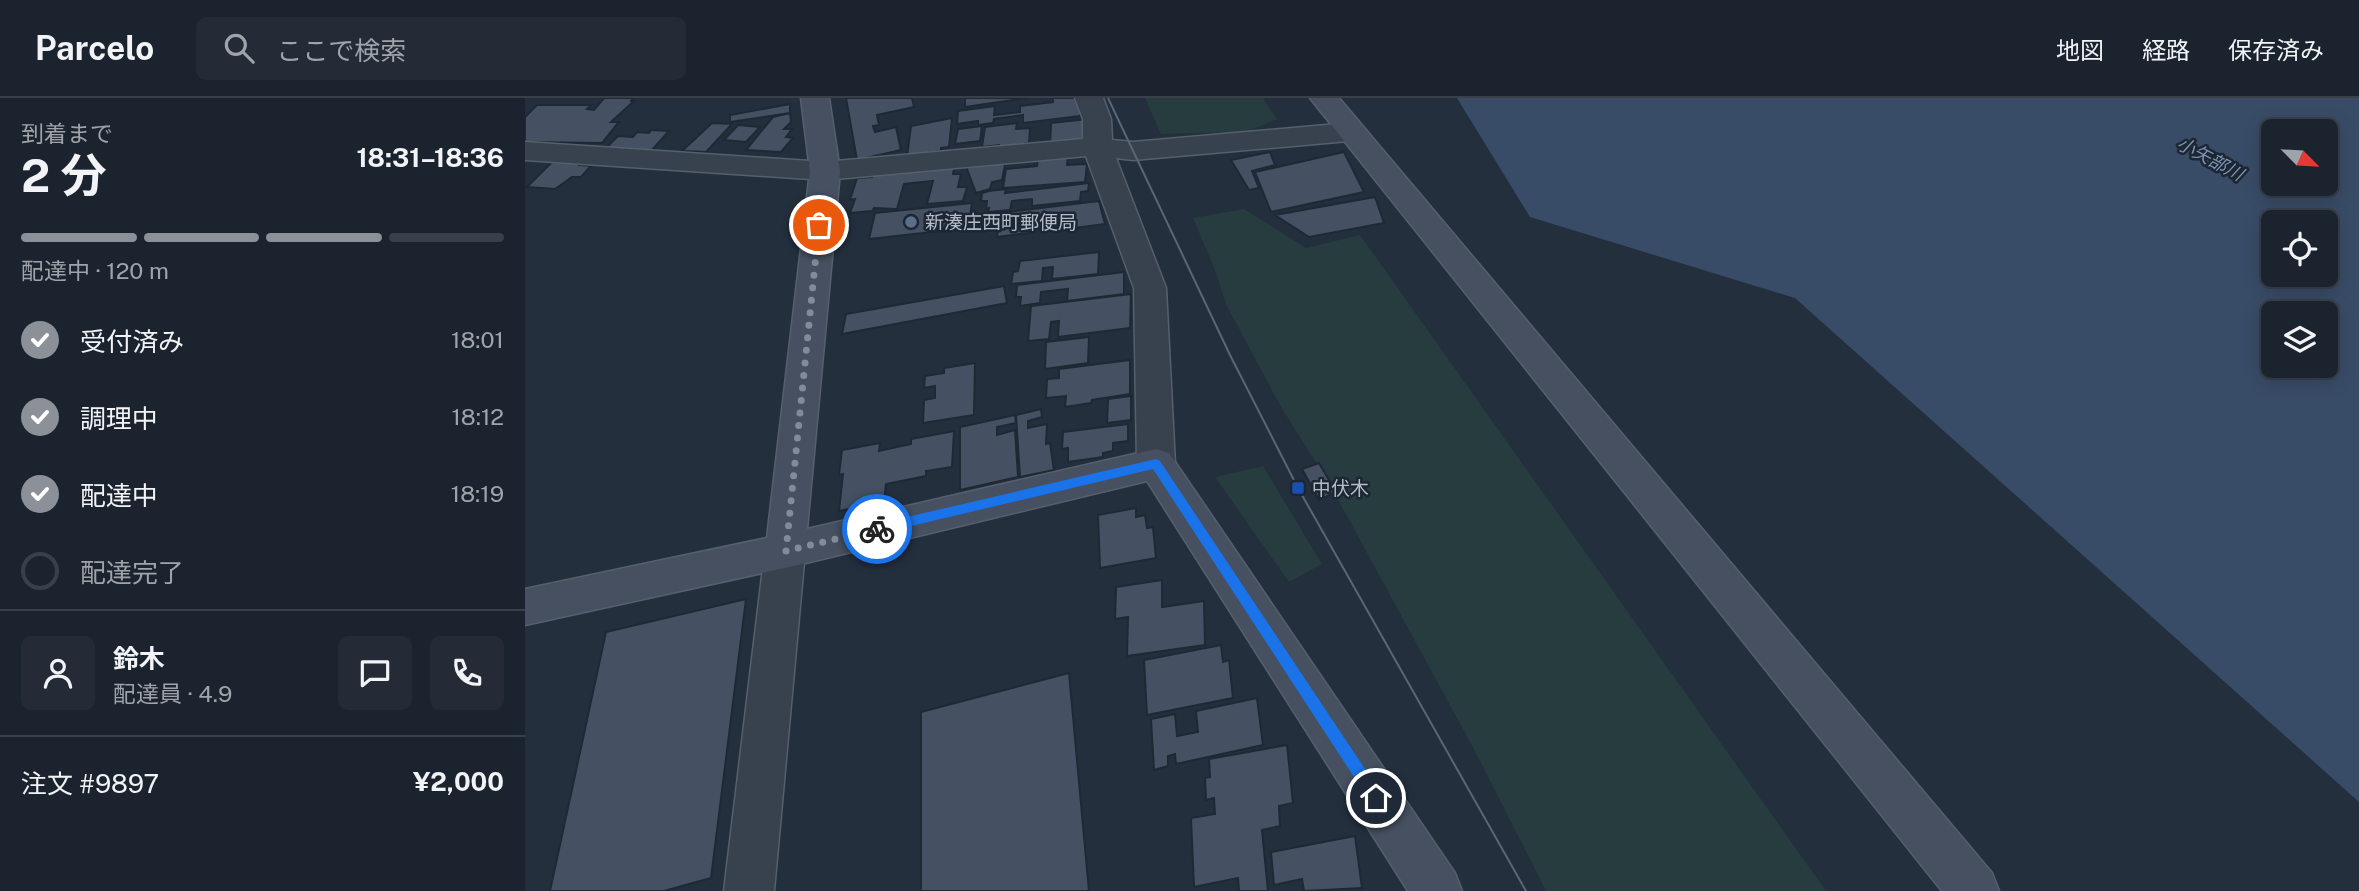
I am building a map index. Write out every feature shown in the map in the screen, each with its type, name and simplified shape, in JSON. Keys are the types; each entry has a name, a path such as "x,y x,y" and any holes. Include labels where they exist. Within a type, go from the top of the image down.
{"main road":[{"path":"786,551 825,171 815,98"},
{"path":"1324,98 1349,132 1974,891"},
{"path":"525,607 786,551 1156,464 1437,891"}],"street":[{"path":"1089,98 1097,119 1098,148 1150,288 1156,464"},
{"path":"525,150 825,171 1086,147 1133,151 1349,132"},
{"path":"749,891 786,551"}],"green space":[{"path":"1145,98 1263,98 1277,119 1246,132 1161,134"},
{"path":"1244,209 1306,248 1360,235 1826,891 1546,891 1476,753 1329,483 1281,407 1226,304 1193,218"},
{"path":"1263,466 1322,564 1289,582 1215,477"}],"water":[{"name":"小矢部川","path":"1457,98 2359,98 2359,802 1795,298 1530,217"}],"building":[{"path":"604,98 633,98 631,101 634,101 611,122 619,122 602,143 525,142 525,117 537,105 591,105 587,109 594,110"},
{"path":"846,98 912,98 914,107 877,115 879,125 873,126 875,132 896,127 901,150 857,160"},
{"path":"965,98 1027,98 965,107"},
{"path":"1053,98 1077,98 1082,110 1080,116 1023,123 1023,115 994,119 993,123 978,125 978,121 957,124 958,111 995,106 994,115 1020,112 1020,106 1053,102"},
{"path":"790,104 790,113 730,122 730,115"},
{"path":"790,113 791,122 784,129 792,129 786,137 793,138 781,152 746,150 773,117"},
{"path":"952,118 949,147 941,148 941,151 907,156 911,126"},
{"path":"1088,119 1087,141 1050,145 1051,123"},
{"path":"712,123 732,124 706,152 682,151"},
{"path":"1017,123 1016,129 1030,128 1029,143 999,149 999,145 982,147 985,127"},
{"path":"738,125 760,127 746,142 724,140"},
{"path":"982,126 980,141 955,144 958,129"},
{"path":"651,130 669,131 651,151 606,148 618,136 633,137 637,132 649,133"},
{"path":"1270,152 1275,165 1252,171 1259,188 1249,190 1231,160"},
{"path":"1344,152 1364,192 1271,212 1255,172"},
{"path":"1068,156 1067,165 1087,164 1085,182 1003,188 1006,169 1037,166 1038,159"},
{"path":"1006,160 1002,180 992,182 990,189 976,193 967,169 970,162"},
{"path":"552,162 583,163 580,165 591,166 581,177 572,177 555,189 527,187"},
{"path":"955,164 953,174 961,174 958,187 967,187 963,201 927,204 933,181 904,184 897,209 874,208 872,211 850,213 855,199 850,200 857,178 872,177 874,171"},
{"path":"1089,183 1088,191 1081,192 1080,201 1032,206 1032,199 1012,201 1010,210 988,212 987,201 981,201 982,193 989,191 1006,189 1005,193"},
{"path":"1375,197 1384,223 1309,237 1275,215"},
{"path":"1099,201 1105,224 1043,232 1045,223 1028,224 1028,233 997,237 998,227 993,228 995,219 989,220 990,214"},
{"path":"972,203 968,228 869,239 875,213"},
{"path":"1099,252 1098,274 1052,279 1053,267 1043,268 1042,281 1011,284 1013,272 1018,271 1020,261"},
{"path":"1124,272 1124,294 1067,301 1068,289 1041,292 1040,303 1020,306 1021,297 1016,297 1017,285"},
{"path":"1004,286 1007,303 842,334 846,314"},
{"path":"1131,294 1130,328 1058,337 1059,321 1051,322 1049,339 1028,341 1031,306"},
{"path":"1089,337 1088,363 1045,369 1046,342"},
{"path":"1130,360 1130,394 1065,407 1066,396 1046,398 1047,379 1059,378 1059,369"},
{"path":"975,363 974,415 923,423 924,400 935,398 935,386 924,388 925,376 944,373 944,368"},
{"path":"1131,396 1131,420 1107,423 1108,399"},
{"path":"1041,409 1042,417 1028,421 1028,428 1047,424 1046,444 1050,443 1054,470 1020,477 1016,415"},
{"path":"1015,415 1016,423 997,427 997,435 1015,430 1018,477 960,490 960,427"},
{"path":"1128,424 1128,441 1113,443 1113,451 1103,453 1103,457 1068,462 1068,448 1062,449 1063,432"},
{"path":"954,431 952,467 926,471 926,476 886,484 884,502 839,511 843,474 839,475 842,450 880,443 879,451 911,444 911,439"},
{"path":"1319,463 1336,492 1319,500 1302,469"},
{"path":"1136,508 1136,517 1145,515 1147,528 1153,527 1156,558 1100,568 1098,515"},
{"path":"1162,580 1162,607 1204,601 1205,645 1127,656 1128,617 1115,619 1116,587"},
{"path":"746,599 711,878 664,891 550,891 606,632"},
{"path":"1221,645 1223,662 1229,660 1233,698 1147,715 1144,660"},
{"path":"1069,673 1089,891 921,891 921,712"},
{"path":"1257,698 1263,745 1176,764 1175,754 1168,756 1168,766 1154,770 1151,719 1175,714 1177,736 1198,732 1196,711"},
{"path":"1287,745 1293,803 1279,806 1280,826 1262,830 1268,891 1239,891 1238,878 1194,887 1191,818 1215,814 1214,798 1206,800 1205,778 1210,777 1209,759"},
{"path":"1355,836 1362,888 1304,891 1302,879 1274,885 1271,852"}],"tram line":[{"path":"1108,98 1230,355 1298,488 1526,891"}],"way so far":[{"path":"819,225 786,551 877,529"}],"place":[{"name":"新湊庄西町郵便局","path":"911,222"},
{"name":"中伏木","path":"1298,488"}],"route":[{"path":"877,529 1156,464 1376,798"}]}
